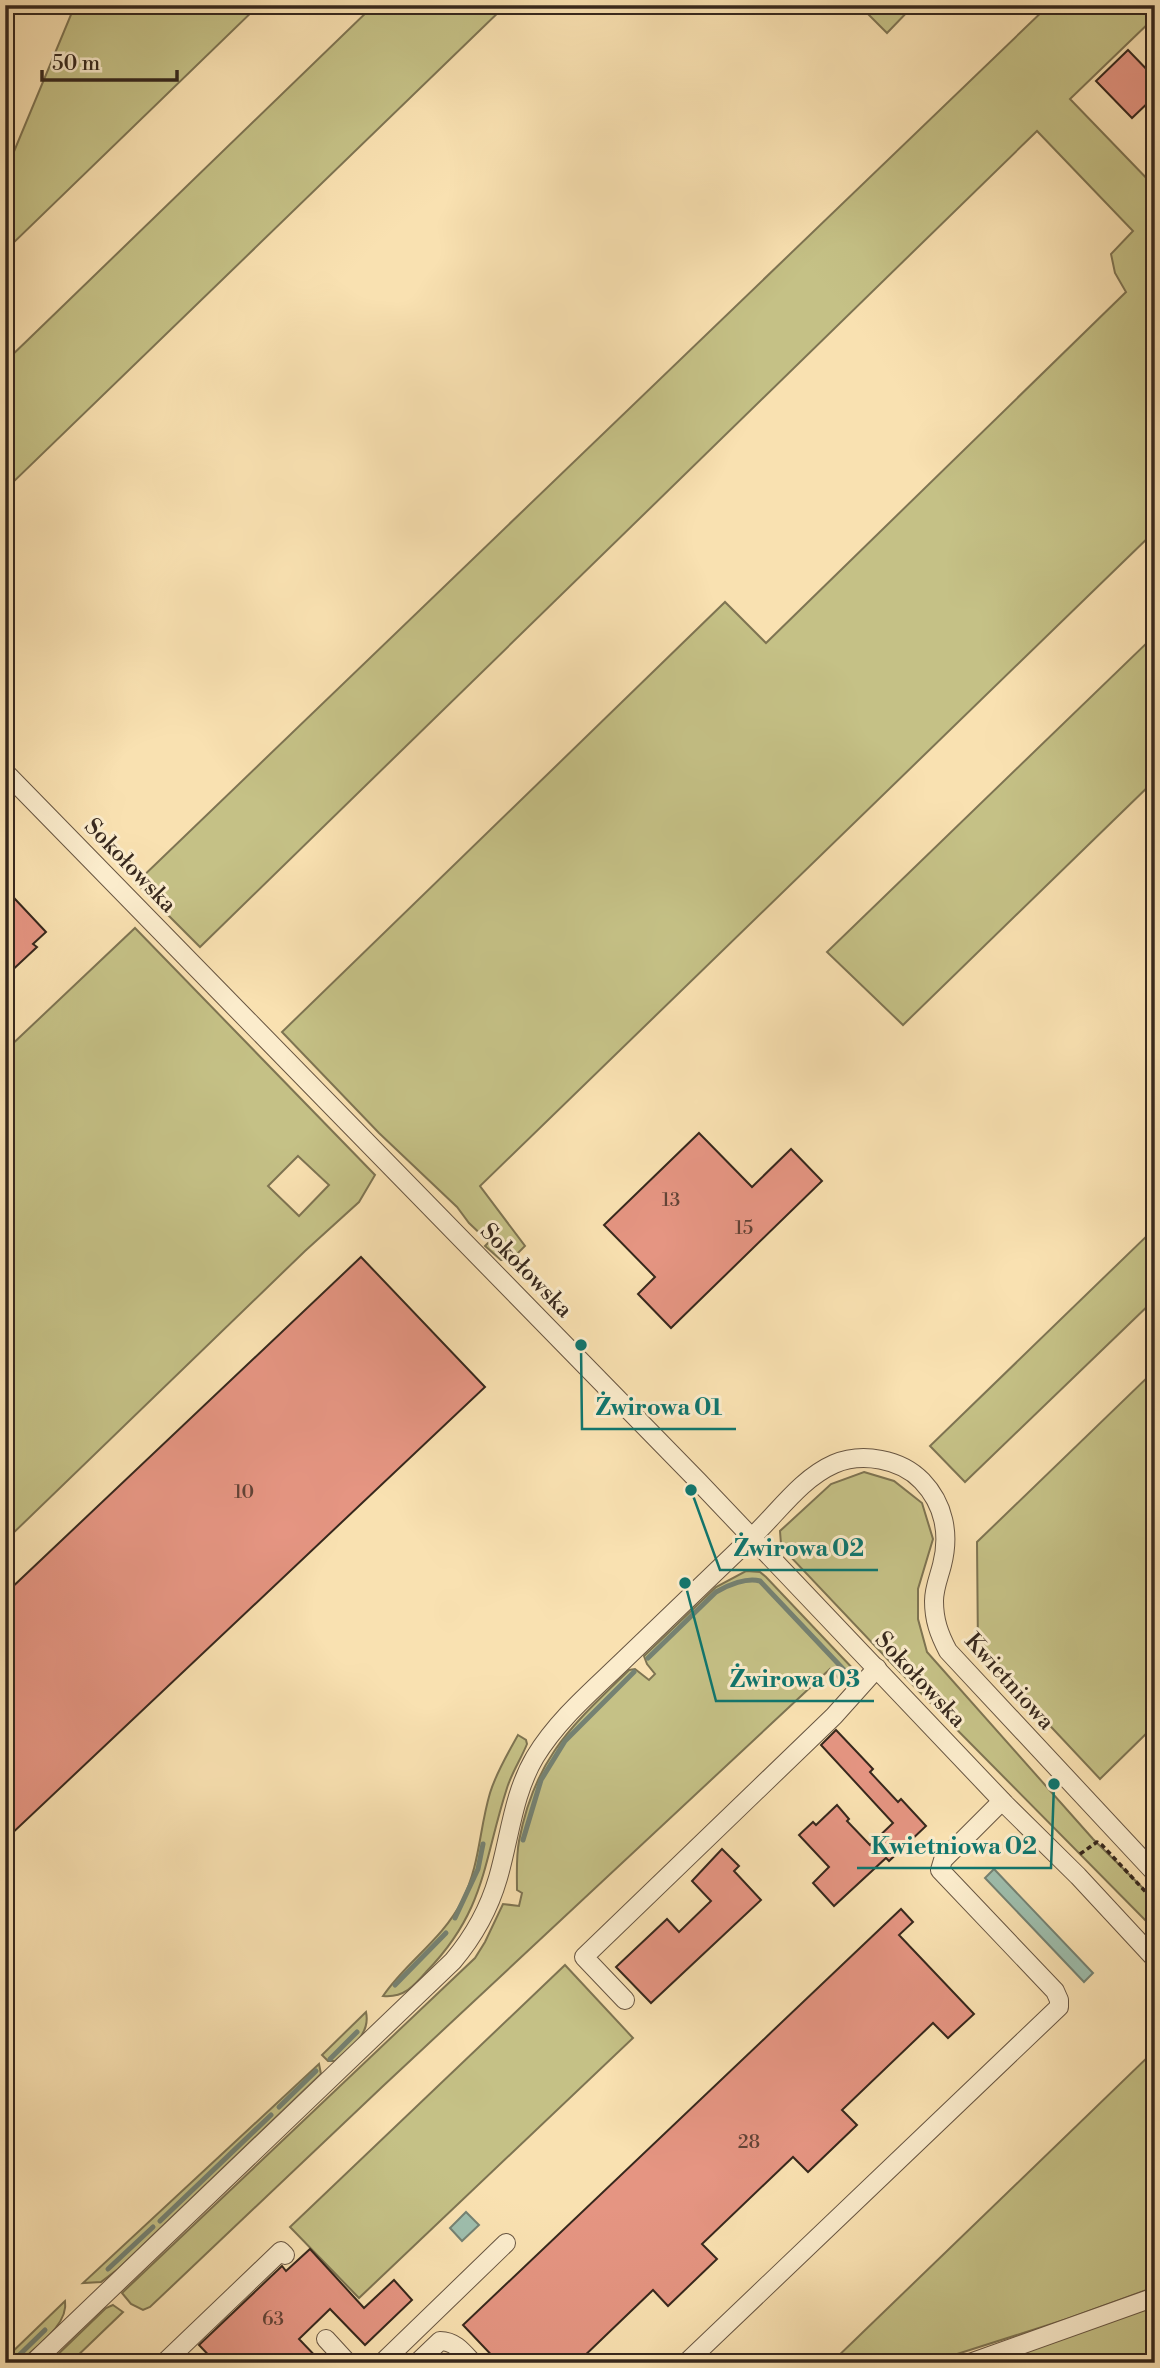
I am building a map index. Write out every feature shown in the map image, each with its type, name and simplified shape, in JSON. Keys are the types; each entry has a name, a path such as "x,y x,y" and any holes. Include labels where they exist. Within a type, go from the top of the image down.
{"street":[{"name":"Sokołowska","path":"5,772 752,1537 1155,1959"},
{"name":"Kwietniowa","path":"33,2363 453,1961 475,1931 492,1898 522,1782 548,1737 805,1483 835,1463 866,1458 895,1462 921,1480 938,1502 944,1524 946,1547 934,1598 939,1634 948,1651 1155,1873"},
{"path":"625,2000 584,1957 834,1716 877,1668"},
{"path":"686,2363 1059,2007 1055,1991 940,1870 943,1860 1002,1801"},
{"path":"382,2363 506,2243"},
{"path":"164,2363 281,2251 285,2255"},
{"path":"970,2363 1155,2297"},
{"path":"326,2339 348,2363"},
{"path":"417,2363 440,2341 448,2341 457,2346 473,2363"}],"path":[{"path":"1078,1855 1097,1842 1102,1845 1155,1902"}],"shaded area":[{"path":"75,5 259,5 5,251 5,173"},
{"path":"374,5 506,5 5,490 5,362"},
{"path":"859,5 914,5 887,33"},
{"path":"1049,5 1155,5 1155,17 1070,99 1155,187 1155,531 480,1186 525,1246 511,1260 501,1260 485,1246 489,1242 457,1207 379,1133 282,1032 725,602 766,643 1126,292 1115,273 1111,254 1133,231 1037,131 200,947 136,883"},
{"path":"1155,635 1155,780 903,1025 827,952"},
{"path":"135,928 375,1175 359,1202 5,1541 5,1051","holes":["298,1156 329,1185 299,1216 268,1186"]},
{"path":"1155,1228 1155,1299 965,1482 930,1446"},
{"path":"1155,1370 1155,1725 1100,1779 978,1649 977,1542"},
{"path":"864,1472 894,1481 922,1503 933,1539 918,1589 918,1619 927,1652 1093,1839 1155,1900 1155,1930 895,1667 786,1552 781,1544 780,1531 831,1484"},
{"path":"746,1571 760,1572 766,1577 857,1673 844,1684 830,1669 150,2307 143,2310 131,2304 122,2293 475,1958 503,1904 519,1906 522,1893 517,1890 517,1853 526,1812 535,1787 558,1745 629,1670 635,1669 649,1680 655,1674 644,1656 716,1587"},
{"path":"518,1735 526,1740 527,1744 509,1782 472,1906 446,1949 413,1986 397,1995 383,1996 445,1927 462,1901 476,1861 486,1807 493,1786"},
{"path":"994,1869 1093,1973 1084,1982 985,1878"},
{"path":"565,1965 633,2038 359,2298 290,2227"},
{"path":"366,2012 365,2027 358,2040 335,2061 328,2061 322,2055"},
{"path":"1155,2050 1155,2287 1067,2319 929,2363 831,2363"},
{"path":"319,2064 321,2074 118,2269 101,2282 83,2283"},
{"path":"466,2212 479,2225 462,2241 450,2228"},
{"path":"65,2301 62,2319 50,2335 19,2363 5,2363 5,2359"},
{"path":"113,2305 123,2312 70,2363 49,2363 106,2308"},
{"path":"1155,2305 1155,2360 1146,2363 988,2363"}],"building":[{"path":"1128,50 1155,78 1155,96 1132,118 1096,81"},
{"path":"15,899 46,932 33,944 37,947 5,977 5,908"},
{"path":"699,1133 752,1187 791,1149 822,1181 671,1328 638,1294 655,1277 604,1225"},
{"path":"361,1257 485,1387 5,1840 5,1594"},
{"path":"836,1730 873,1769 870,1772 898,1802 901,1799 926,1826 889,1861 886,1858 834,1906 813,1883 829,1867 799,1835 813,1822 816,1825 837,1805 849,1819 847,1821 870,1845 893,1823 821,1745"},
{"path":"722,1849 739,1866 734,1871 761,1900 651,2003 616,1967 667,1919 679,1932 711,1901 692,1881"},
{"path":"901,1909 913,1922 899,1935 974,2014 948,2038 933,2023 842,2110 857,2125 808,2172 793,2157 702,2244 717,2259 668,2306 653,2290 577,2363 499,2363 463,2325"},
{"path":"310,2249 364,2308 394,2280 412,2300 365,2345 330,2309 299,2339 322,2363 216,2363 199,2345 282,2266 286,2271"}],"waterway":[{"path":"648,1658 716,1592 738,1582 755,1580 760,1581 846,1672"},
{"path":"523,1840 541,1780 565,1741 634,1672"},
{"path":"455,1918 478,1869 483,1844"},
{"path":"395,1985 446,1933"},
{"path":"330,2059 357,2032"},
{"path":"279,2107 316,2071"},
{"path":"160,2221 271,2115"},
{"path":"108,2269 153,2227"},
{"path":"11,2363 45,2330"}],"place":[{"name":"Żwirowa 01","path":"581,1345"},
{"name":"Żwirowa 02","path":"691,1490"},
{"name":"Żwirowa 03","path":"685,1583"},
{"name":"Kwietniowa 02","path":"1054,1784"}]}
